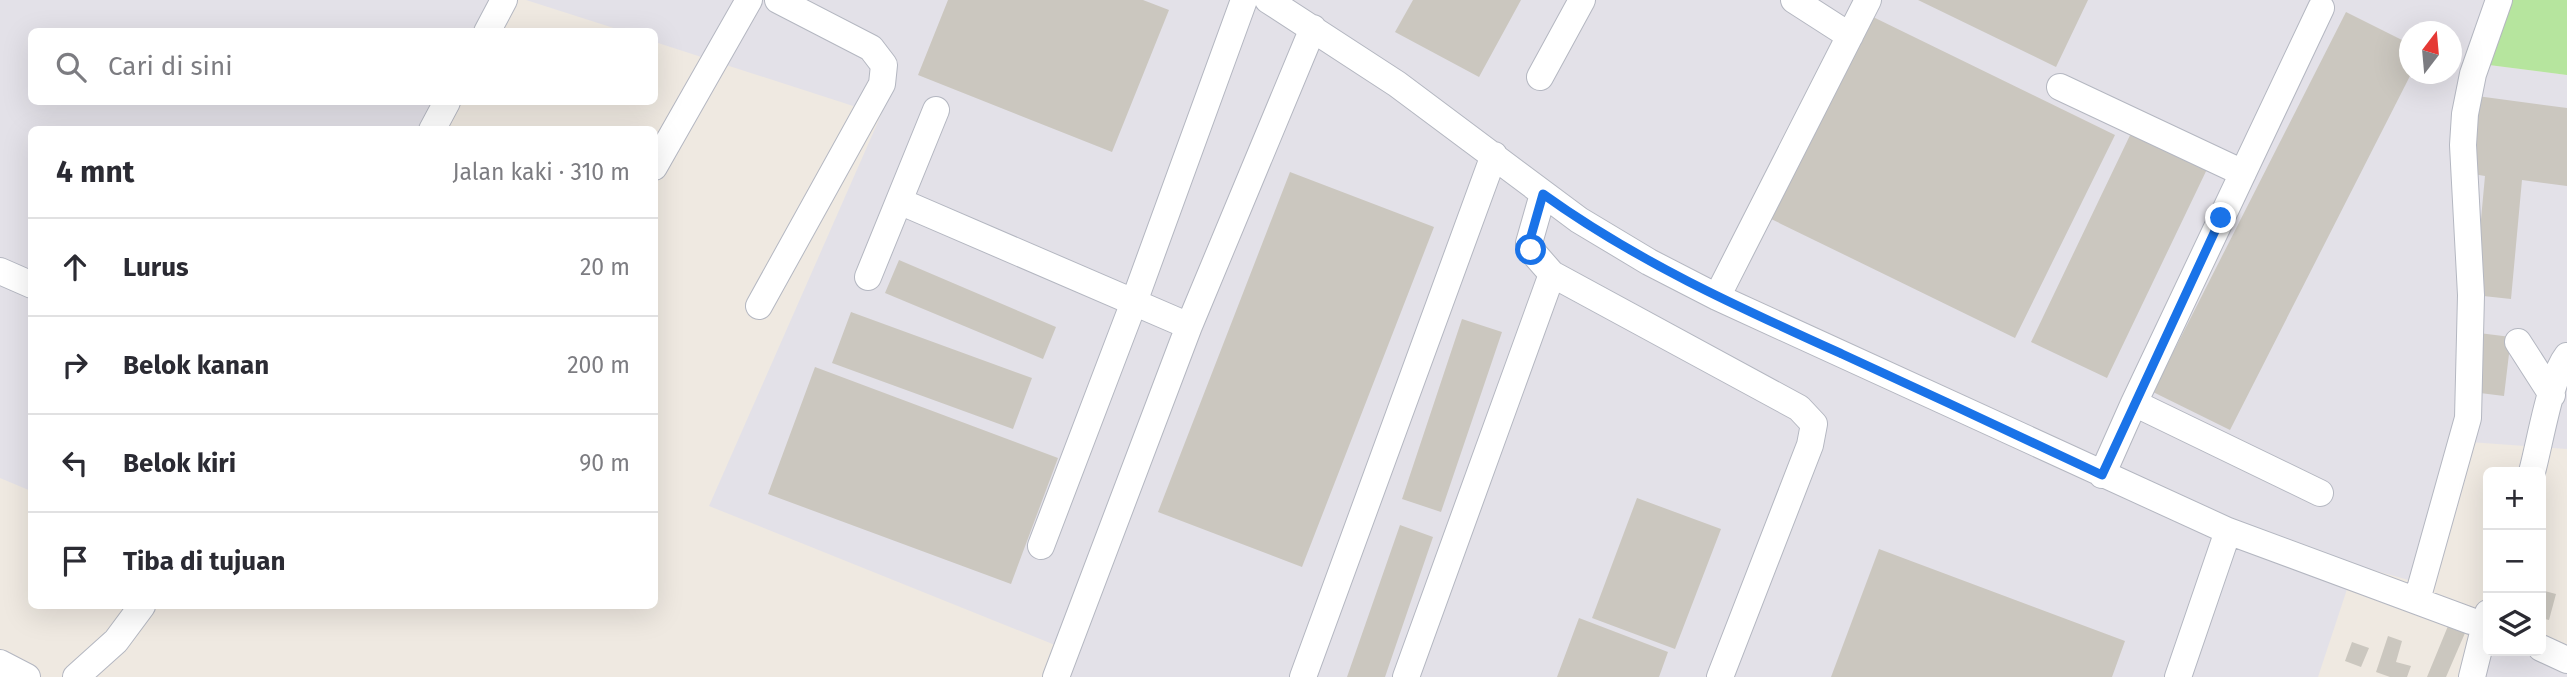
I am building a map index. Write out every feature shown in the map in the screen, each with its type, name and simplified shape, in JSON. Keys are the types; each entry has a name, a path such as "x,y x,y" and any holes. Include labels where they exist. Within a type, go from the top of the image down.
{"street":[{"path":"489,28 504,0"},
{"path":"658,160 749,0"},
{"path":"759,306 882,84 884,65 872,48 778,0"},
{"path":"1041,546 1134,302 1244,0"},
{"path":"1268,0 1397,84 1579,220 1649,262 1717,297 2228,531 2471,621 2483,620"},
{"path":"1540,77 1583,0"},
{"path":"1794,0 1850,36"},
{"path":"1717,297 1868,0"},
{"path":"2417,600 2468,418 2471,295 2463,145 2465,114 2473,74 2499,0"},
{"path":"2102,475 2321,8"},
{"path":"1056,677 1189,326 1313,28"},
{"path":"2060,87 2243,173"},
{"path":"434,126 445,105"},
{"path":"867,277 936,110"},
{"path":"1303,677 1494,155"},
{"path":"1543,194 1529,243 1531,250 1552,274 1799,408 1814,424 1810,445 1720,677"},
{"path":"899,201 1189,326"},
{"path":"0,271 28,283"},
{"path":"1406,677 1552,274"},
{"path":"2518,342 2552,395"},
{"path":"2533,467 2560,368 2567,356"},
{"path":"2134,402 2320,493"},
{"path":"2183,676 2228,531"},
{"path":"76,677 116,641 140,609"},
{"path":"2472,677 2483,635"},
{"path":"2546,650 2567,660"},
{"path":"0,663 27,677"}],"shaded area":[{"path":"0,0 516,0 501,28 28,28 28,105 458,105 447,126 28,126 28,490 0,478"},
{"path":"526,0 2509,0 2489,65 2567,75 2567,449 2456,441 2412,581 2355,565 2318,677 1046,677 1055,645 709,506 881,115 658,43 658,28 614,28"},
{"path":"2546,653 2567,659 2567,677 2460,677 2483,656 2546,656"}],"green space":[{"path":"2509,0 2567,0 2567,75 2489,65"}],"building":[{"path":"948,0 1143,0 1169,10 1112,152 918,75"},
{"path":"1413,0 1521,0 1479,77 1395,32"},
{"path":"1918,0 2088,0 2056,67"},
{"path":"2346,12 2399,38 2399,84 2406,84 2230,430 2153,392"},
{"path":"1869,15 2115,135 2015,338 1769,218"},
{"path":"2477,96 2567,108 2567,186 2522,180 2511,299 2474,295 2485,176 2467,173"},
{"path":"2133,129 2209,165 2107,378 2031,342"},
{"path":"1290,172 1434,227 1302,567 1158,512"},
{"path":"899,260 1056,327 1043,359 885,293"},
{"path":"851,312 1032,378 1013,429 832,363"},
{"path":"1462,319 1502,332 1441,512 1402,499"},
{"path":"2479,333 2511,337 2504,396 2472,392"},
{"path":"815,367 1058,458 1011,584 768,494"},
{"path":"1637,498 1721,529 1675,649 1592,618"},
{"path":"1400,525 1433,537 1385,677 1347,677"},
{"path":"1879,549 2125,641 2112,677 1831,677"},
{"path":"2546,591 2556,594 2549,620 2546,619"},
{"path":"1579,618 1668,652 1659,677 1557,677"},
{"path":"2448,626 2465,633 2446,677 2427,677"},
{"path":"2388,636 2402,641 2396,662 2411,666 2407,677 2390,677 2376,672"},
{"path":"2352,642 2369,648 2361,667 2345,661"}],"route":[{"path":"1531,250 1529,243 1543,194 1579,220 1649,262 1717,297 2102,475 2221,218"}]}
